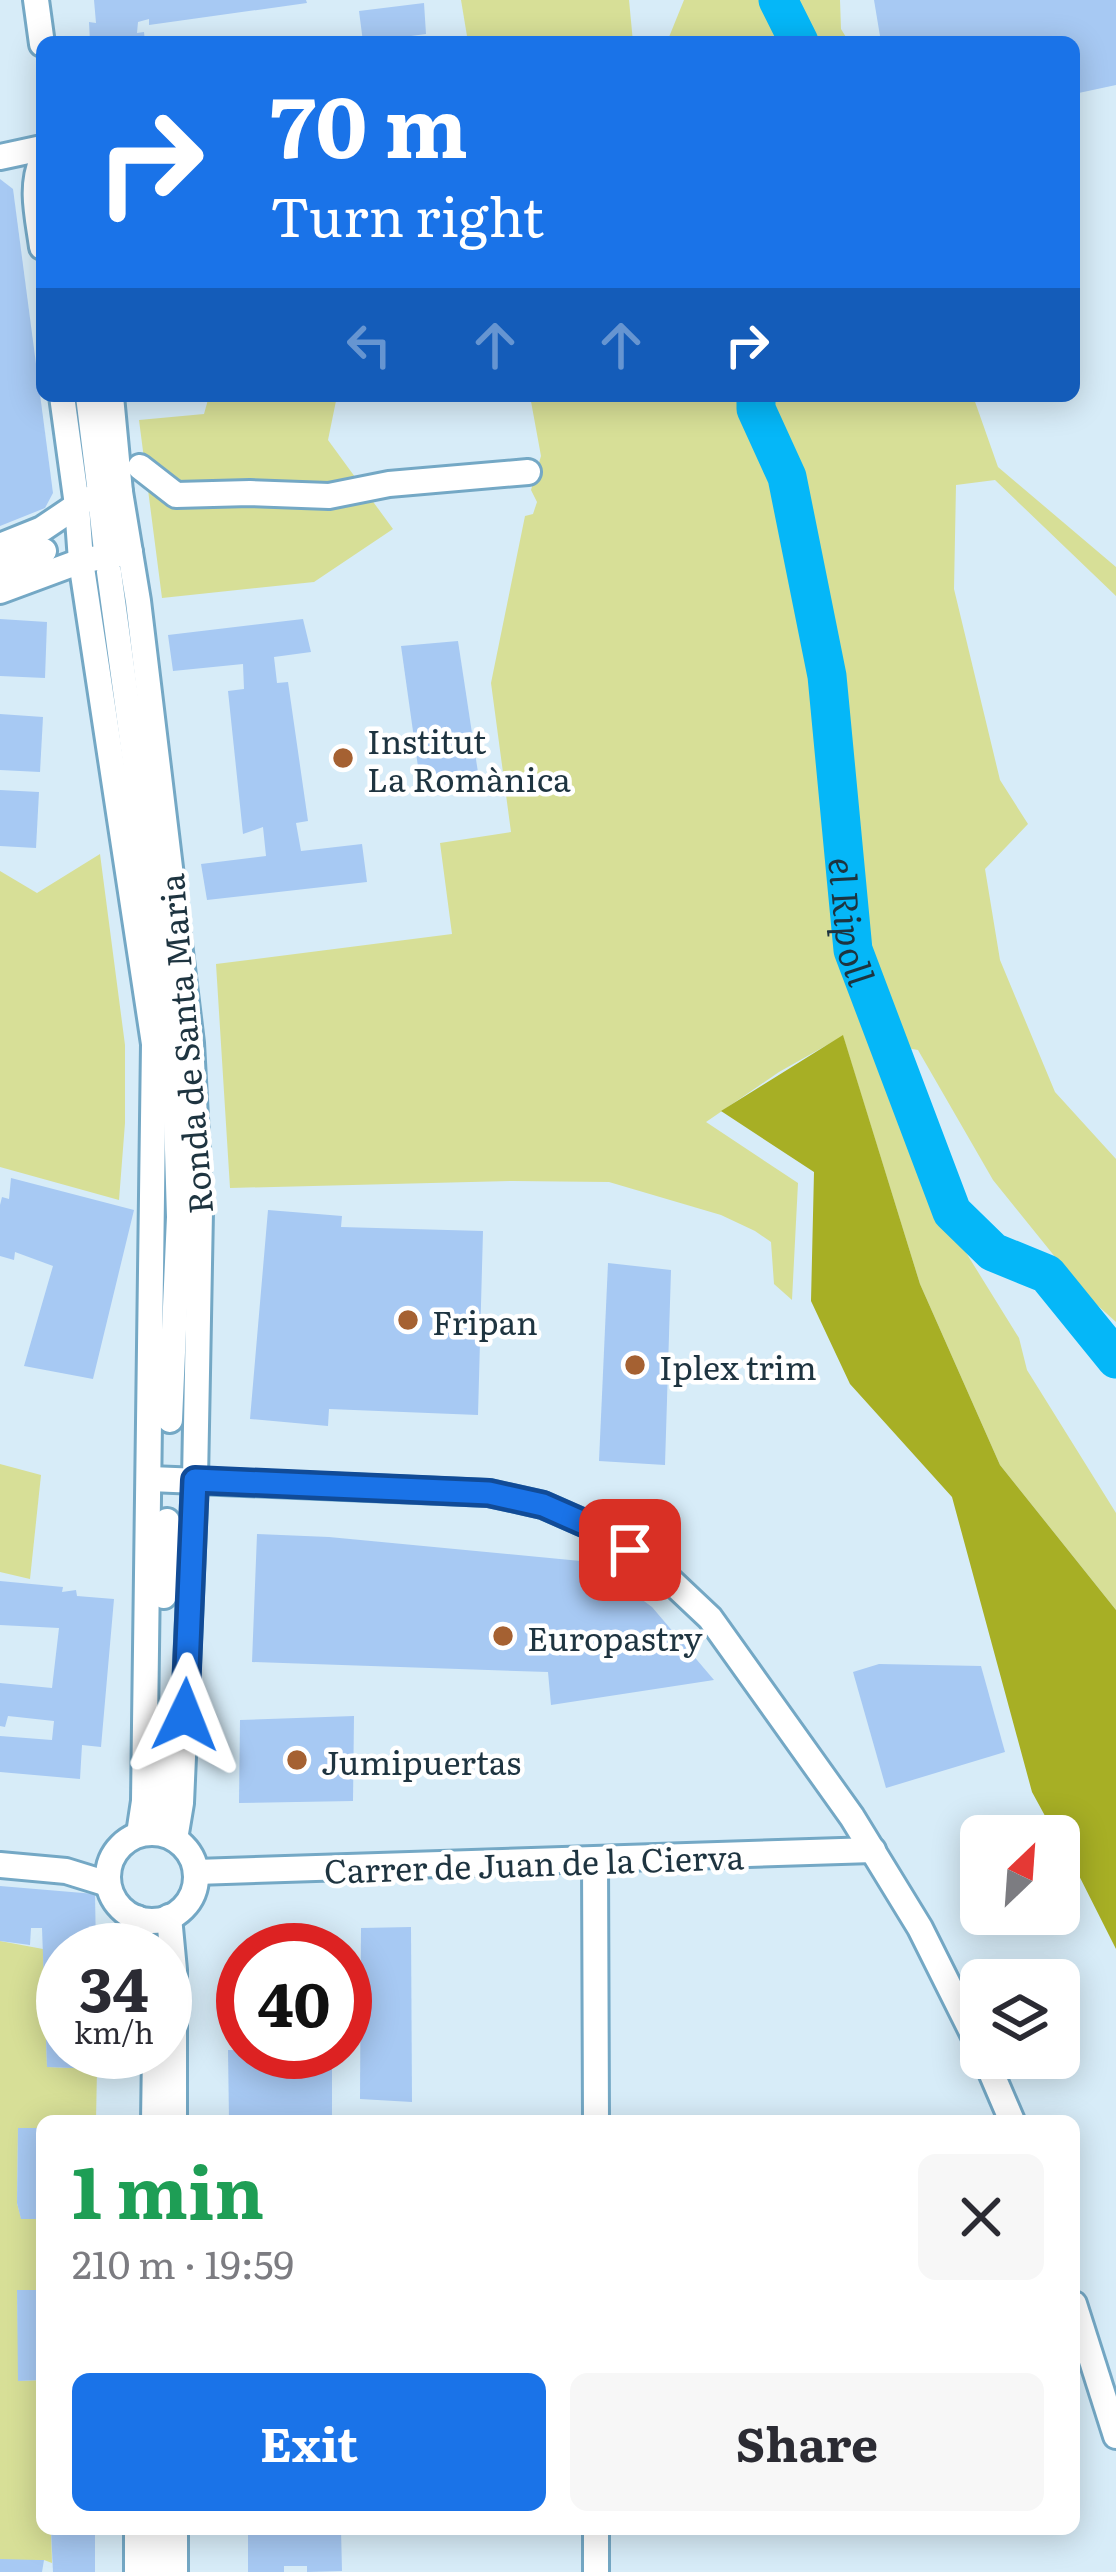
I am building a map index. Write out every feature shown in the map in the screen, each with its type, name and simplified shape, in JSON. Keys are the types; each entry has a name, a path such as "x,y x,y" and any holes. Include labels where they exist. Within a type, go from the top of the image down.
{"street":[{"path":"36,0 41,36"},
{"path":"0,157 36,149"},
{"name":"Ronda de Santa Maria","path":"64,402 99,497 115,559 191,1042 200,1211 195,1480 181,1803 157,1835"},
{"path":"0,547 99,497 89,402"},
{"name":"Ronda de Santa Maria","path":"110,402 99,497 81,562 154,1044 144,1801 157,1835"},
{"path":"140,466 176,495 329,496 389,484 527,472"},
{"path":"0,568 44,551"},
{"path":"0,591 81,562 115,559"},
{"name":"Ronda de Santa Maria","path":"115,559 174,1048 179,1217 170,1420"},
{"path":"150,1479 489,1493 543,1505 602,1531 658,1568 710,1618 873,1850 960,2008"},
{"path":"157,1835 162,1802 167,1521"},
{"path":"66,1871 117,1849 157,1835 187,1850 196,1872 192,1896 182,1909 153,1919 120,1907 108,1884 117,1849"},
{"name":"Carrer de Juan de la Cierva","path":"196,1872 873,1850"},
{"path":"596,1860 596,2115"},
{"path":"0,1865 66,1871 108,1884"},
{"path":"151,1923 153,1919"},
{"path":"153,1919 153,1923"},
{"path":"153,1919 174,1970 174,2115"},
{"path":"140,2079 140,2115"},
{"path":"154,2115 155,2079"},
{"path":"994,2079 1009,2115"},
{"path":"1080,2323 1116,2436"},
{"path":"137,2535 137,2572"},
{"path":"154,2535 154,2572"},
{"path":"175,2535 175,2572"},
{"path":"596,2535 596,2572"}],"green space":[{"path":"461,0 629,0 632,36 467,36"},
{"path":"684,0 840,0 845,36 669,36"},
{"path":"207,402 336,402 328,440 393,529 314,582 162,598 139,420 204,414"},
{"path":"531,402 975,402 998,467 1116,567 1116,596 995,480 956,485 954,589 1000,780 1028,824 985,869 1000,960 1055,1092 1116,1159 1116,1322 1085,1294 993,1180 918,1050 879,1043 947,1222 1019,1338 1027,1370 1116,1513 1116,1610 1000,1465 920,1284 843,1036 706,1122 798,1183 792,1300 774,1284 771,1242 755,1231 721,1215 609,1182 230,1188 216,964 452,934 440,843 511,832 491,683 525,516 533,514 537,502 531,490 541,456"},
{"path":"100,854 125,1045 119,1200 0,1167 0,871 37,893"},
{"path":"0,1464 41,1475 30,1579 0,1572"},
{"path":"0,1941 36,1948 36,2079 97,2079 96,2115 36,2115 36,2128 18,2129 17,2203 21,2218 36,2219 36,2290 17,2291 19,2381 36,2380 36,2535 51,2535 52,2563 0,2560"}],"shaded area":[{"path":"843,1035 920,1284 1000,1465 1116,1610 1116,1949 1080,1878 1080,1815 1045,1815 1032,1792 952,1497 850,1384 811,1301 814,1172 721,1111"}],"building":[{"path":"94,0 307,3 149,25 149,19 138,22 137,33 144,36 90,36 89,22 96,23"},
{"path":"874,0 1116,0 1116,85 1080,93 1080,36 880,36"},
{"path":"424,3 426,34 362,36 359,11"},
{"path":"0,179 13,189 36,364 36,402 41,402 53,493 45,508 0,526"},
{"path":"0,619 47,622 45,678 0,676"},
{"path":"303,619 311,652 274,657 277,683 288,682 308,821 296,823 301,851 362,844 367,882 207,900 201,864 266,856 263,827 243,834 228,691 244,689 243,664 173,671 168,635"},
{"path":"458,641 479,779 421,788 401,646"},
{"path":"0,714 43,717 40,772 0,770"},
{"path":"0,790 39,792 36,848 0,846"},
{"path":"11,1178 134,1210 93,1379 24,1366 53,1266 15,1252 14,1260 0,1256 0,1205 2,1197 9,1199"},
{"name":"Fripan","path":"268,1210 342,1216 341,1227 483,1231 478,1415 329,1409 328,1426 250,1419"},
{"name":"Iplex trim","path":"608,1263 671,1270 665,1465 599,1461"},
{"name":"Europastry","path":"257,1534 591,1562 652,1607 714,1680 551,1705 548,1672 252,1662"},
{"path":"0,1581 63,1587 62,1592 76,1590 77,1596 114,1599 101,1747 82,1745 80,1779 0,1772 0,1736 52,1740 54,1721 8,1716 5,1727 0,1726 0,1683 52,1688 59,1628 0,1625"},
{"path":"879,1664 981,1666 1005,1752 886,1788 853,1672"},
{"name":"Jumipuertas","path":"354,1716 353,1801 239,1803 240,1720"},
{"path":"0,1886 95,1894 96,1923 36,1923 30,1945 0,1941"},
{"path":"411,1927 412,2102 360,2099 360,2079 372,2079 372,1928"},
{"path":"228,2079 332,2079 332,2115 229,2115"},
{"path":"18,2128 36,2128 36,2219 21,2219"},
{"path":"17,2290 36,2290 36,2380 18,2381"},
{"path":"51,2535 95,2535 95,2572 53,2572"},
{"path":"248,2535 341,2535 342,2571 307,2572 307,2566 284,2566 284,2572 248,2572"},
{"path":"0,2559 44,2560 42,2572 0,2572"}],"waterway":[{"name":"el Ripoll","path":"778,0 796,36"},
{"name":"el Ripoll","path":"756,402 787,477 827,676 853,950 952,1212 993,1252 1047,1274 1116,1359"}],"place":[{"name":"Institut La Romànica","path":"343,758"},
{"name":"Fripan","path":"408,1320"},
{"name":"Iplex trim","path":"635,1365"},
{"name":"Europastry","path":"503,1636"},
{"name":"Jumipuertas","path":"297,1760"}],"route":[{"path":"185,1715 195,1480 489,1493 543,1505 602,1531 630,1550"}]}
